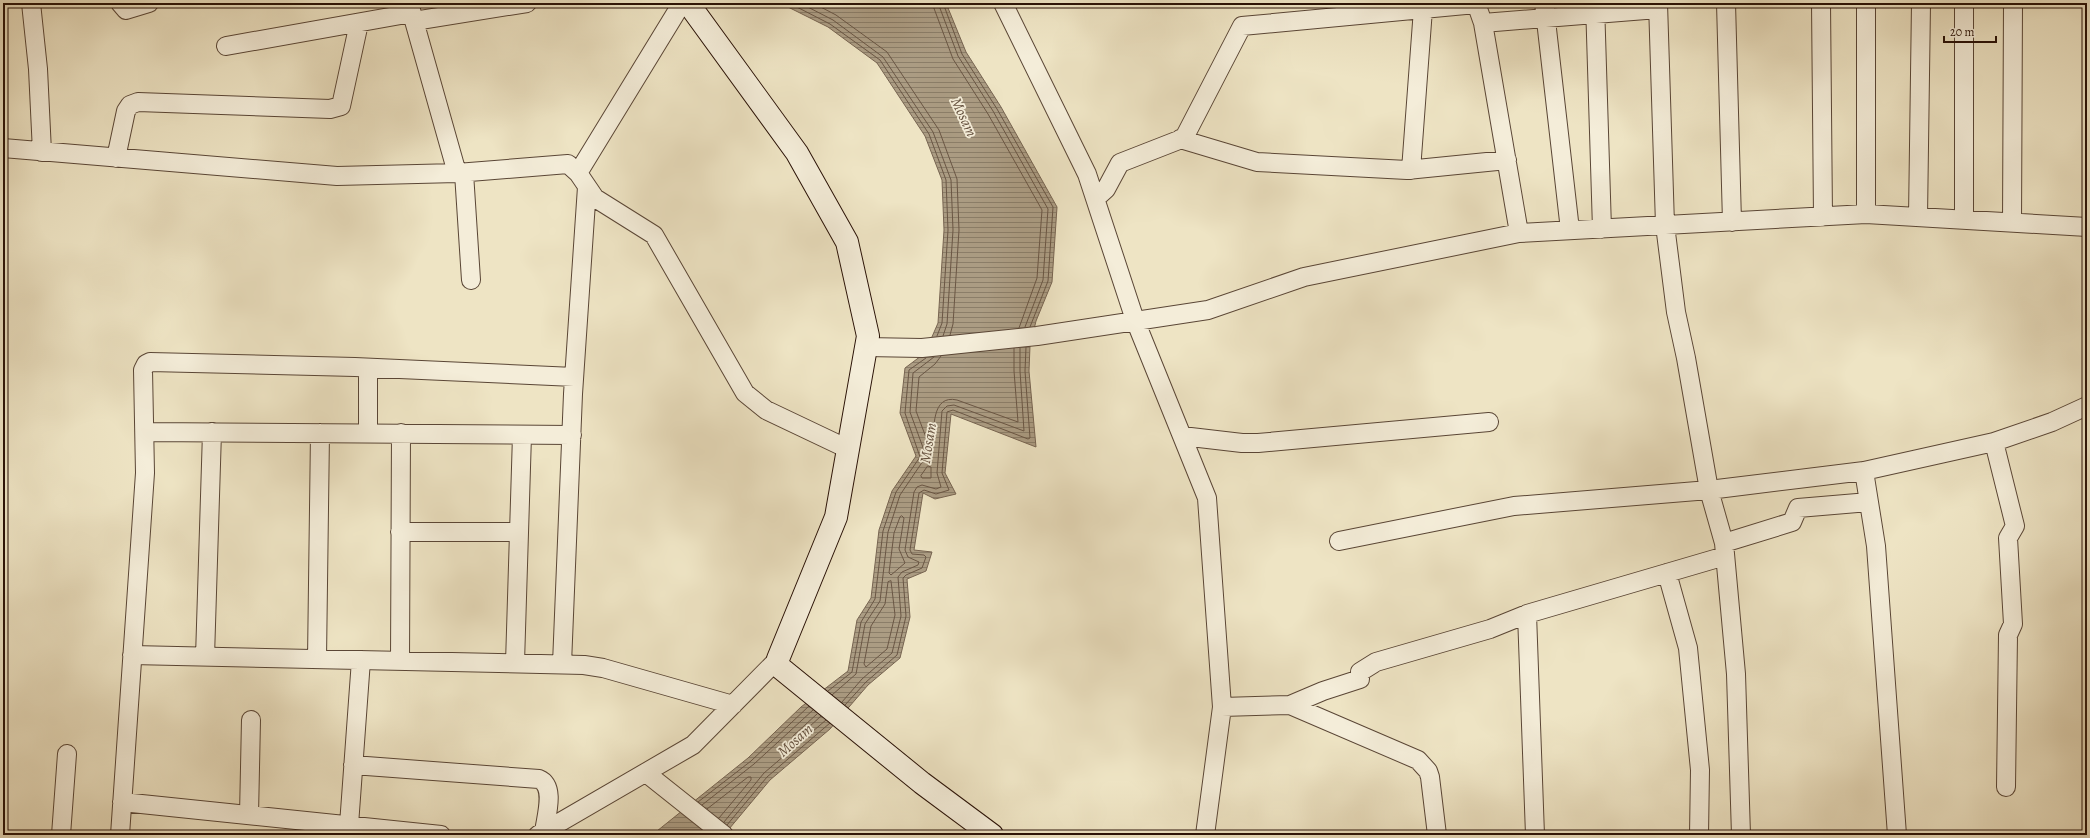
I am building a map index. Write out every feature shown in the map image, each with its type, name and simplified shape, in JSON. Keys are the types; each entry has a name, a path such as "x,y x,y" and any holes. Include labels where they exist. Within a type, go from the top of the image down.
{"street":[{"path":"31,3 38,69 42,152"},
{"path":"120,3 126,10 149,3"},
{"path":"226,46 359,23 412,12 527,3"},
{"path":"562,664 583,180 682,3"},
{"path":"541,833 693,745 778,663 836,518 868,336 847,242 797,153 688,3"},
{"path":"1003,3 1087,174 1135,320 1207,498 1222,708 1205,835"},
{"path":"1096,198 1106,189 1120,163 1184,138 1242,26 1476,3 1483,23 1519,233"},
{"path":"1726,3 1732,222"},
{"path":"1821,3 1823,217"},
{"path":"1866,3 1866,214"},
{"path":"1918,217 1921,3"},
{"path":"1964,3 1964,220"},
{"path":"2012,223 2013,3"},
{"path":"1483,23 1545,10 1658,6 1665,225 1676,312 1709,490 1724,550 1736,674 1741,835"},
{"path":"1411,170 1423,9"},
{"path":"1595,9 1602,229"},
{"path":"1545,10 1570,230"},
{"path":"412,12 460,173 471,280"},
{"path":"116,158 126,111 130,105 138,102 330,109 341,106 359,23"},
{"path":"1180,139 1248,160 1411,170 1507,160"},
{"path":"3,148 338,176 460,173 568,164 583,180 595,198 654,235 745,393 766,410 848,449"},
{"path":"866,347 922,348 1037,336 1208,310 1304,277 1519,233 1866,214 2087,227"},
{"path":"120,835 146,473 143,370 146,364 150,362 368,368 574,377"},
{"path":"368,368 368,433"},
{"path":"1339,541 1514,506 1709,490 1864,471 1994,442 2052,422 2087,406"},
{"path":"1182,436 1242,444 1258,444 1489,422"},
{"path":"145,432 320,432 572,435"},
{"path":"205,656 212,432"},
{"path":"317,659 320,432"},
{"path":"400,661 401,433"},
{"path":"515,663 522,435"},
{"path":"1994,442 2015,526 2008,538 2013,624 2008,635 2006,787"},
{"path":"1864,471 1876,546 1897,835"},
{"path":"1222,708 1290,706 1323,691 1360,679 1360,672 1376,662 1490,630 1527,614 1667,573 1792,522 1798,508 1869,502"},
{"path":"400,532 519,532"},
{"path":"1667,573 1688,648 1700,770 1699,835"},
{"path":"1527,614 1536,835"},
{"path":"132,655 562,664 603,668 733,705"},
{"path":"349,825 360,660"},
{"path":"778,663 922,783 992,835"},
{"path":"1290,706 1418,760 1424,765 1430,777 1437,835"},
{"path":"249,815 251,720"},
{"path":"60,835 67,754"},
{"path":"353,765 539,779 548,786 549,794 541,833"},
{"path":"646,773 724,835"},
{"path":"122,802 441,835"}],"water":[{"name":"Mosam","path":"780,3 946,3 966,52 1001,107 1057,207 1052,282 1036,321 1030,346 1029,371 1036,447 951,414 945,473 956,494 935,499 923,493 914,550 932,552 926,571 907,579 910,617 900,658 868,685 830,729 770,780 724,835 652,835 748,758 801,707 848,671 857,620 871,598 879,530 892,491 916,456 900,413 905,368 925,353 938,323 944,230 942,180 925,136 877,63 828,27"}]}
